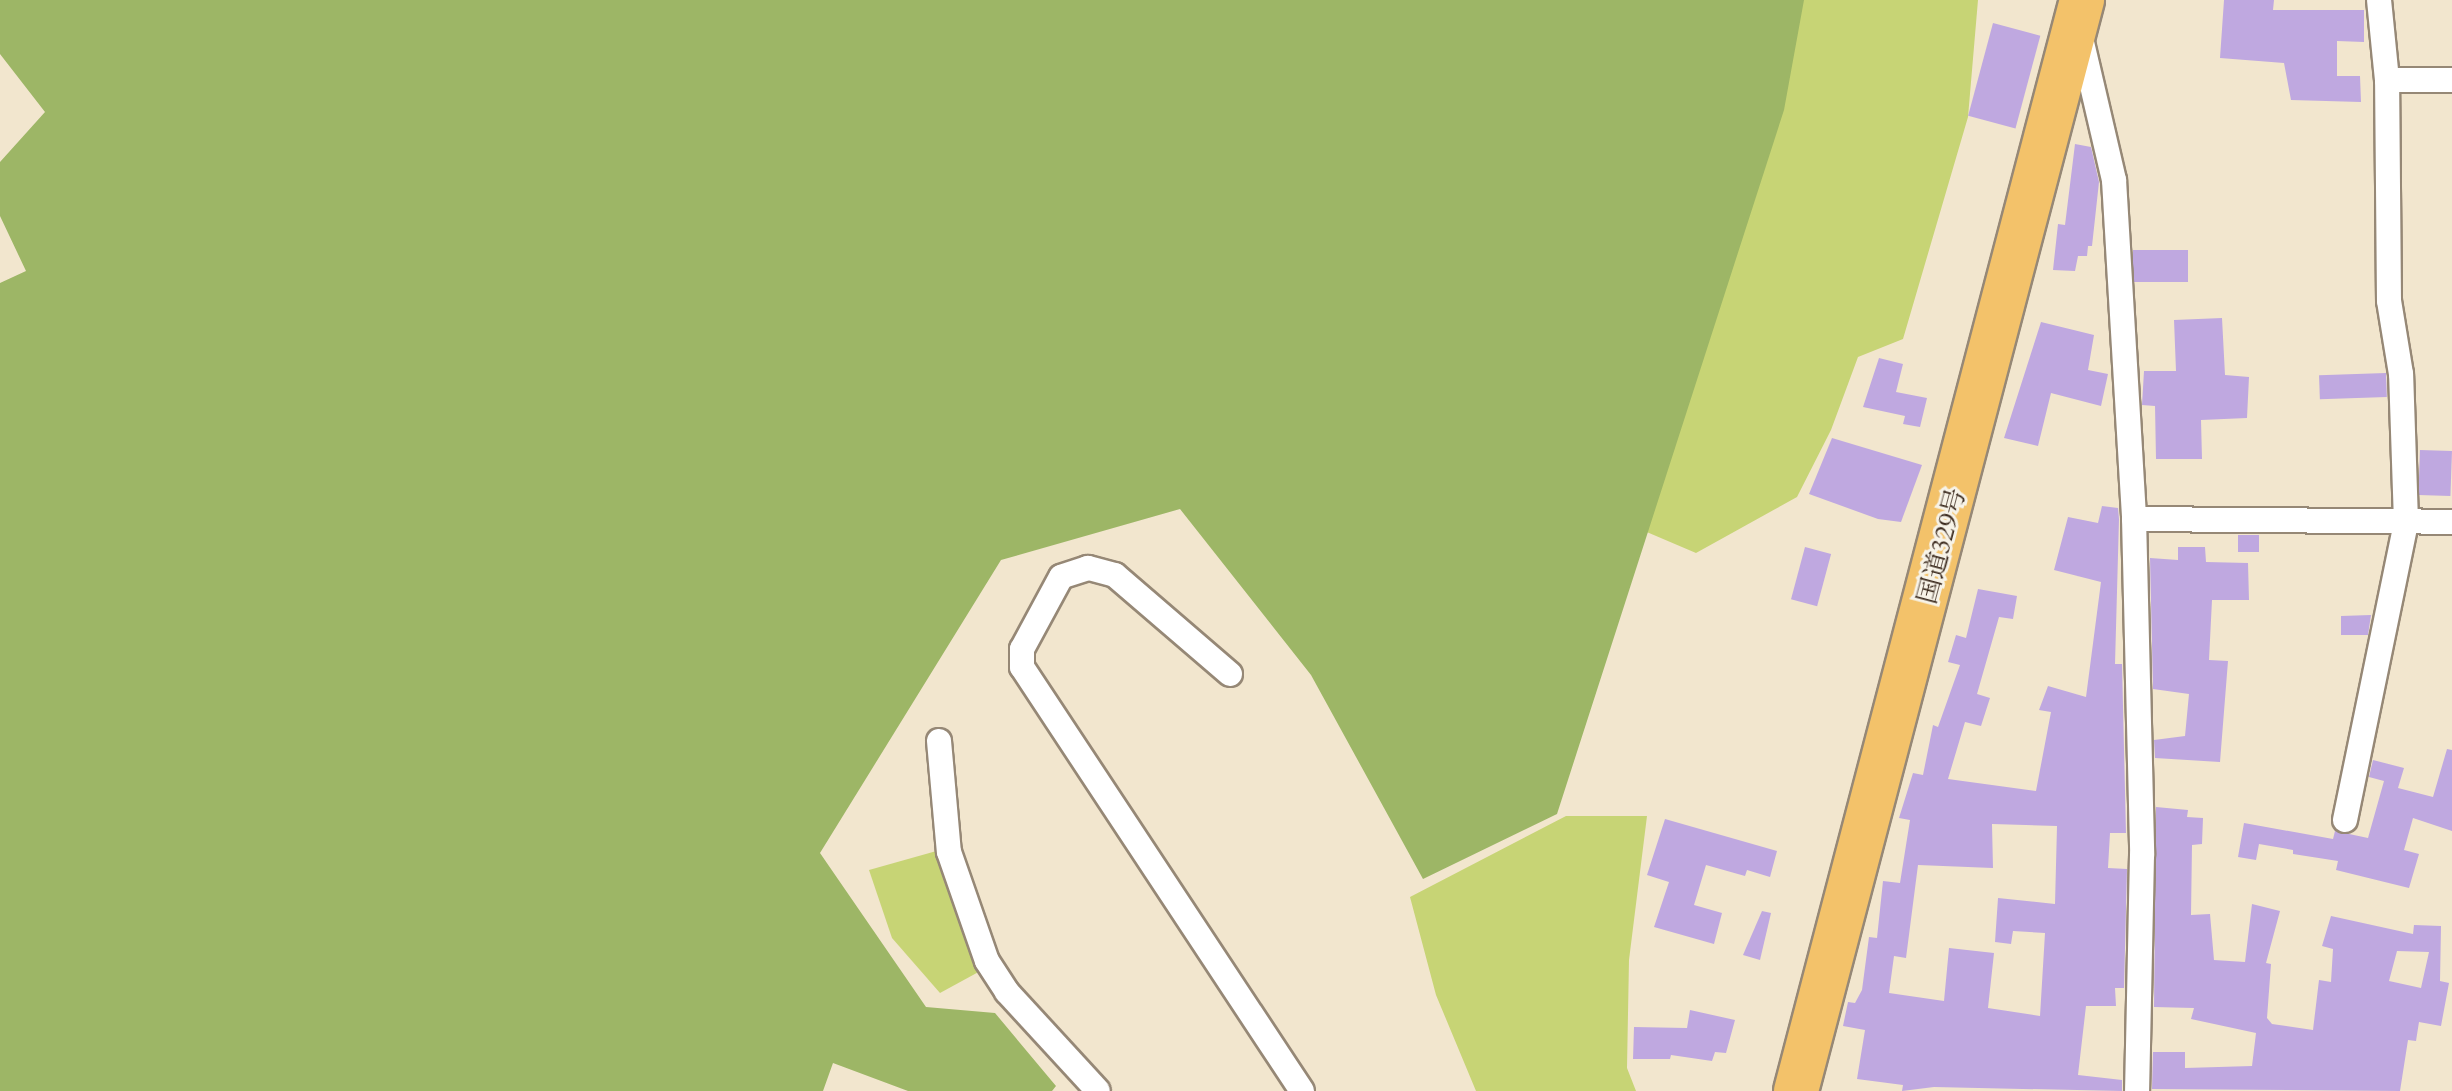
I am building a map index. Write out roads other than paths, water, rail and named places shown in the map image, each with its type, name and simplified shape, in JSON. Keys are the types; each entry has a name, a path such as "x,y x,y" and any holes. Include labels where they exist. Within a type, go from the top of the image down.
{"highway":[{"name":"国道329号","path":"1796,1091 2080,14"}],"street":[{"path":"2345,820 2406,514 2401,374 2386,239 2387,80 2379,0"},
{"path":"2080,14 2114,180 2134,512 2142,855 2137,1091"},
{"path":"2387,80 2452,80"},
{"path":"2134,512 2406,514 2452,522"},
{"path":"1230,674 1115,575 1088,568 1061,577 1022,649 1022,667 1302,1091"},
{"path":"939,741 949,852 987,961 1007,992 1098,1091"}]}
